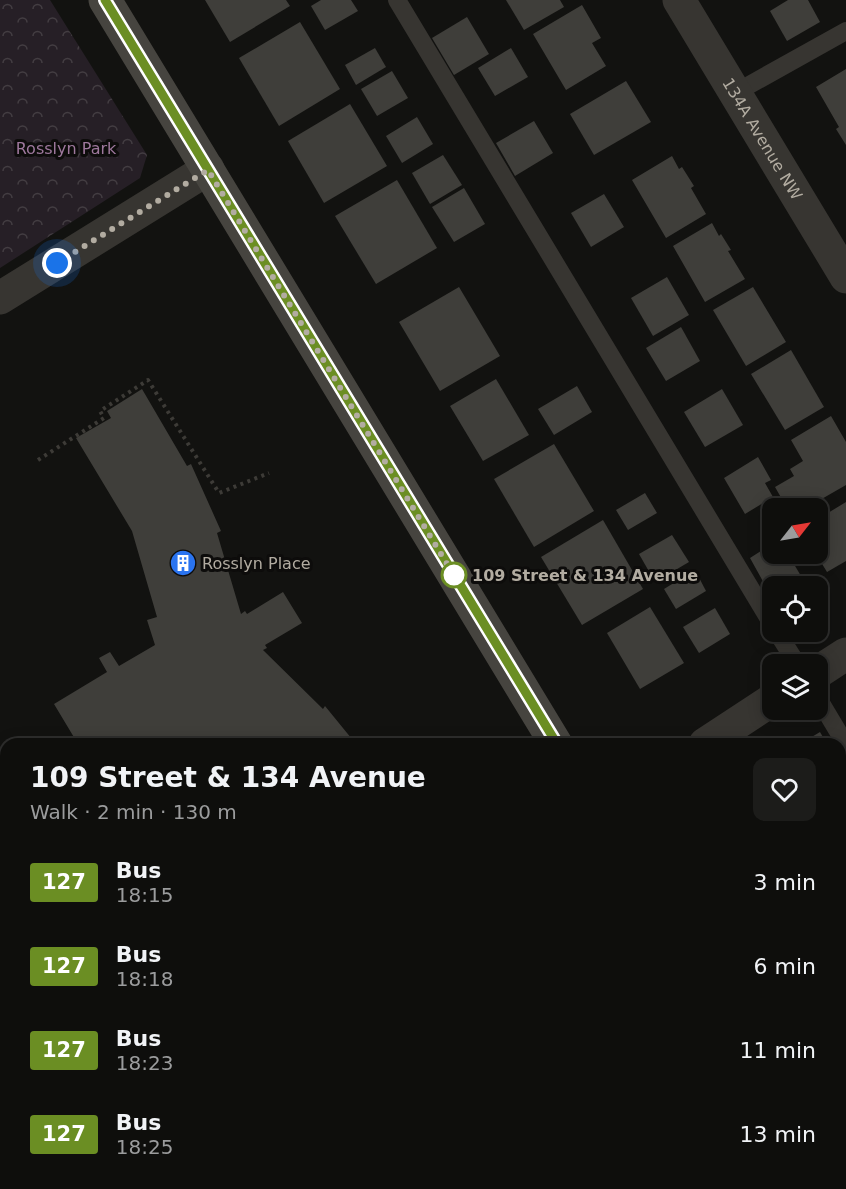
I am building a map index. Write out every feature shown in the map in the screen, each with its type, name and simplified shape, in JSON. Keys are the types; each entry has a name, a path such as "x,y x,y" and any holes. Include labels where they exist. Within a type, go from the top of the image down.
{"street":[{"path":"105,0 552,738"},
{"name":"134A Avenue NW","path":"679,0 846,277"},
{"path":"0,298 208,170"},
{"path":"828,666 846,654"},
{"path":"714,738 762,707"}],"lane":[{"path":"397,0 762,607"},
{"path":"735,93 846,31"},
{"path":"828,715 842,738"}],"path":[{"path":"38,460 104,418 100,411 148,380 219,493 269,473"}],"green space":[{"name":"Rosslyn Park","path":"0,0 50,0 147,155 140,178 0,268"}],"building":[{"path":"205,0 286,0 290,6 230,42"},
{"path":"321,0 351,0 358,11 325,30 311,6"},
{"path":"506,0 560,0 564,7 524,30"},
{"path":"788,0 808,0 820,22 787,41 770,11"},
{"path":"582,5 601,38 592,43 606,66 566,90 533,34"},
{"path":"467,17 489,54 454,75 432,38"},
{"path":"300,22 340,89 279,126 239,58"},
{"path":"375,48 386,67 356,85 345,65"},
{"path":"511,48 528,77 495,96 478,68"},
{"path":"846,69 846,145 836,129 839,127 816,87"},
{"path":"392,71 408,98 377,116 361,89"},
{"path":"626,81 651,122 594,155 570,114"},
{"path":"350,104 387,166 324,203 288,141"},
{"path":"417,117 433,144 402,163 386,136"},
{"path":"534,121 553,153 515,176 496,143"},
{"path":"443,155 462,185 430,204 412,173"},
{"path":"672,156 679,169 682,167 694,186 691,188 706,214 666,238 632,180"},
{"path":"397,180 437,248 376,284 335,216"},
{"path":"464,188 485,224 454,242 432,207"},
{"path":"604,194 624,227 591,247 571,213"},
{"path":"712,223 731,250 728,251 745,279 705,302 673,246"},
{"path":"667,277 689,315 653,336 631,298"},
{"path":"459,287 500,356 440,391 399,322"},
{"path":"753,287 786,342 746,366 713,310"},
{"path":"681,327 700,361 666,381 646,348"},
{"path":"791,350 824,407 785,430 751,374"},
{"path":"496,379 529,435 483,461 450,406"},
{"path":"577,386 592,412 554,435 538,409"},
{"name":"Rosslyn Place","path":"142,389 187,466 191,464 221,531 217,533 241,614 245,611 247,614 283,592 302,623 265,645 267,648 263,650 323,709 325,706 351,738 74,738 54,704 107,672 99,658 110,652 119,666 155,645 147,620 157,617 132,531 76,438 111,418 107,411"},
{"path":"722,389 743,425 705,447 684,412"},
{"path":"831,416 846,442 846,485 823,498 781,498 775,487 794,476 790,469 803,461 791,440"},
{"path":"554,444 594,511 534,547 494,479"},
{"path":"758,457 771,480 765,483 773,497 762,498 762,504 745,514 724,478"},
{"path":"645,493 657,513 628,530 616,510"},
{"path":"846,502 846,561 827,572 822,564 828,564 828,513"},
{"path":"603,520 643,589 582,625 541,557"},
{"path":"672,535 689,562 655,582 639,554"},
{"path":"762,550 762,564 794,564 801,576 762,576 762,580 750,558"},
{"path":"695,570 706,591 676,609 664,589"},
{"path":"650,607 684,663 640,689 607,633"},
{"path":"715,608 730,634 699,653 683,627"},
{"path":"820,732 824,738 810,738"}],"bus line":[{"name":"127","path":"105,0 553,738"}],"place":[{"name":"Rosslyn Place","path":"183,563"},
{"name":"109 Street & 134 Avenue","path":"454,575"}],"route":[{"path":"57,263 208,170 455,577 454,575"}]}
